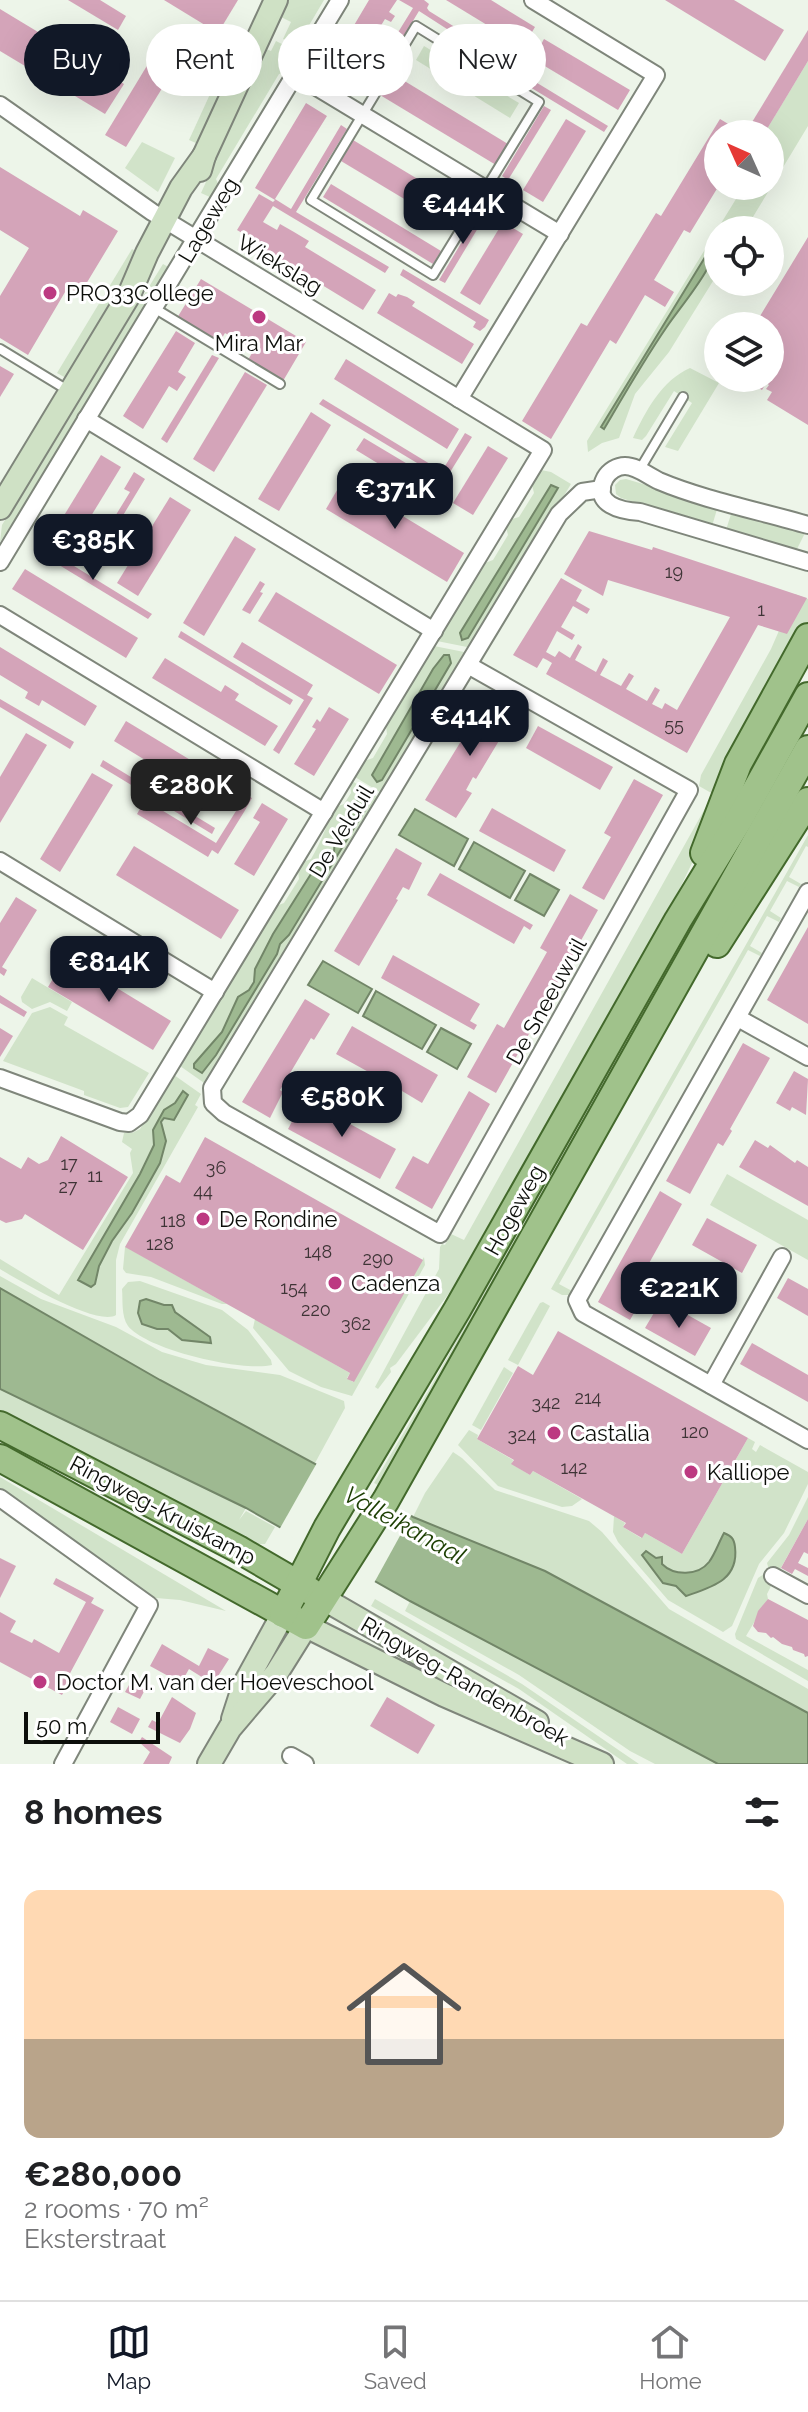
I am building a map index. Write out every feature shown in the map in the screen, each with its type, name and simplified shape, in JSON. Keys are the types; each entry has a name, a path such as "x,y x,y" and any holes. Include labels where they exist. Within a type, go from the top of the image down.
{"main road":[{"name":"Lageweg","path":"0,508 129,295 147,253 171,223 181,188 204,156 276,0"},
{"path":"678,920 738,764 808,637"},
{"name":"Hogeweg","path":"209,1764 230,1728 276,1674 386,1500 670,993 768,795 808,696"},
{"name":"Hogeweg","path":"230,1728 244,1685 316,1550 465,1296 678,920 768,795 808,749"},
{"path":"670,993 709,956 808,801"},
{"name":"Ringweg-Kruiskamp","path":"0,1425 238,1549 324,1599"},
{"name":"Ringweg-Kruiskamp","path":"0,1458 283,1614"},
{"name":"Ringweg-Randenbroek","path":"324,1599 604,1764"},
{"name":"Ringweg-Randenbroek","path":"283,1614 444,1695 604,1764"}],"street":[{"name":"Lageweg","path":"325,24 340,0"},
{"path":"459,399 656,75 533,0"},
{"name":"Lageweg","path":"0,562 282,96"},
{"path":"332,96 560,234"},
{"name":"Wiekslag","path":"0,105 196,239 543,450 434,631"},
{"path":"0,1078 114,1120 129,1123 140,1115 434,631 86,419"},
{"name":"De Velduil","path":"440,1234 224,1113 213,1103 211,1094 223,1067 559,514 582,492 602,489 606,475 616,468 629,466 639,470"},
{"path":"639,470 658,481 808,525"},
{"path":"602,489 607,503 620,511 640,512 807,561"},
{"path":"0,615 324,812"},
{"name":"De Sneeuwuil","path":"440,1234 689,790 468,665"},
{"path":"0,861 215,992"},
{"path":"808,892 577,1300 583,1313 808,1440"},
{"path":"738,1018 808,1057"},
{"path":"711,1385 782,1257"},
{"path":"0,1498 149,1605 63,1764"},
{"path":"773,1576 808,1595"}],"lane":[{"path":"416,26 539,102 433,275 311,200 363,114 416,26"},
{"path":"154,308 280,384"},
{"path":"0,349 70,391"},
{"path":"639,470 683,397"}],"shaded area":[{"path":"289,0 324,0 310,24 290,24 281,17"},
{"path":"278,42 278,76 216,179 219,186 212,198 201,193 245,96 262,96 262,58 266,49 271,51"},
{"path":"424,46 429,49 429,68 416,60"},
{"path":"808,61 808,126 784,166 784,120 772,120"},
{"path":"209,96 220,96 198,144 189,140"},
{"path":"474,96 507,96 519,103 510,118"},
{"path":"142,142 175,158 158,192 125,168"},
{"path":"735,200 763,200 753,216 726,216"},
{"path":"132,249 140,254 66,378 57,373"},
{"path":"704,251 704,296 669,352 635,394 619,438 602,443 588,452 587,441"},
{"path":"163,264 170,268 0,542 2,525"},
{"path":"690,368 704,375 704,392 714,392 678,451 665,447 692,403 674,391 646,436 642,440 633,438 649,408 680,373"},
{"path":"541,470 551,472 571,484 472,648 437,641 485,563 493,560 508,535 506,527 512,519 519,517 534,493 532,485"},
{"path":"626,479 718,506 712,526 621,498 616,494 615,485"},
{"path":"732,511 805,533 796,551 726,530"},
{"path":"795,594 808,599 808,622 680,888 456,1284 390,1368 391,1372 378,1389 375,1387 439,1269 440,1247 445,1245 451,1234 464,1240 713,794 699,786 701,775 771,649"},
{"path":"434,646 469,653 383,794 355,777 364,761 373,758 387,734 386,726"},
{"path":"352,781 380,798 207,1085 180,1066 276,906 284,903 299,879 298,870 303,862 311,859 336,807 344,804 351,793"},
{"path":"754,811 759,813 382,1487 374,1483 430,1388"},
{"path":"808,835 808,847 789,877 801,884 799,887 787,881 770,911 781,918 779,922 767,916 750,946 762,953 760,956 748,950 559,1284 572,1291 569,1295 562,1295 551,1289"},
{"path":"32,978 72,1002 67,1011 50,1002 32,1009 22,1002 21,997"},
{"path":"50,1007 68,1017 64,1025 149,1073 128,1107 120,1108 84,1095 84,1091 3,1061 32,1013"},
{"path":"174,1075 201,1094 195,1105 198,1107 120,1244 116,1260 116,1315 93,1315 77,1309 0,1269 0,1259 59,1295 133,1173 132,1149 122,1142 124,1133 140,1129"},
{"path":"727,1174 808,1220 808,1260 710,1205"},
{"path":"125,1247 227,1304 151,1277 126,1273 123,1269"},
{"path":"424,1257 425,1265 352,1396 321,1387 289,1371 253,1328 255,1319 350,1373 347,1378 353,1382"},
{"path":"0,1276 41,1299 116,1327 162,1352 206,1365 280,1375 344,1401 345,1408 315,1463 160,1380 0,1288"},
{"path":"140,1281 222,1310 248,1330 272,1365 240,1365 196,1357 138,1335 126,1322 122,1289 128,1282"},
{"path":"543,1302 550,1306 518,1365 508,1360"},
{"path":"504,1367 513,1373 481,1430 472,1425"},
{"path":"0,1389 246,1508 239,1520 246,1511 275,1527 265,1544 254,1544 0,1415"},
{"path":"469,1430 478,1435 477,1439 513,1460 512,1464 530,1475 533,1471 582,1499 572,1506 562,1507 498,1486 458,1445"},
{"path":"748,1438 755,1442 752,1449 756,1452 760,1445 808,1472 808,1484 784,1533 759,1564 732,1626 723,1632 668,1600 618,1542 613,1532 614,1516 625,1523 623,1527 641,1538 645,1533 682,1554"},
{"path":"453,1452 495,1490 589,1521 669,1609 808,1689 808,1713 545,1571 413,1517"},
{"path":"0,1477 226,1611 180,1600 156,1598 119,1582 0,1494"},
{"path":"808,1497 808,1519 778,1573 769,1570 767,1563 789,1535"},
{"path":"764,1574 773,1582 768,1599 746,1636 808,1670 808,1681 736,1639 735,1634 758,1578"},
{"path":"375,1599 522,1684 639,1764 627,1764 519,1689 371,1606"},
{"path":"410,1601 718,1764 655,1764 630,1751 519,1675 405,1611"}],"water":[{"path":"704,259 704,275 650,352 604,429 601,427"},
{"path":"551,485 558,488 468,638 462,640 460,633"},
{"path":"444,655 449,655 451,663 382,780 377,782 372,775"},
{"path":"362,794 368,799 368,805 289,935 280,944 216,1055 202,1073 194,1068 194,1064 222,1032 238,997 249,990 254,982 255,969 273,934 316,866 330,859 334,852 335,835"},
{"path":"415,809 468,839 454,866 399,835"},
{"path":"474,842 525,871 510,898 459,869"},
{"path":"530,874 559,890 544,916 515,900"},
{"path":"323,961 372,989 358,1013 308,985"},
{"path":"376,991 436,1025 422,1049 363,1016"},
{"path":"441,1028 471,1044 457,1069 427,1052"},
{"path":"183,1091 188,1095 174,1120 164,1118 161,1122 166,1141 160,1163 112,1241 91,1287 78,1280 140,1174 154,1145 153,1130 164,1110 175,1103"},
{"name":"Valleikanaal","path":"0,1288 160,1380 413,1517 545,1571 808,1713 808,1764 718,1764 410,1601 246,1508 0,1389"},
{"path":"146,1299 172,1305 175,1312 210,1337 211,1343 182,1340 168,1329 142,1324 138,1313 140,1301"},
{"path":"724,1533 735,1544 733,1567 722,1580 686,1596 676,1586 663,1583 642,1555 646,1551 656,1558 662,1557 662,1564 673,1571 692,1572 709,1562"}],"pier":[{"path":"318,1461 412,1514 374,1583 279,1530"}],"building":[{"path":"68,0 100,0 126,16 121,24 108,24"},
{"path":"164,0 238,0 223,24 203,24"},
{"path":"369,0 397,0 389,12 395,16 391,22 385,19 382,24 355,24"},
{"path":"399,0 424,0 429,4 429,11 450,24 439,24 419,11 411,24 403,24 413,8"},
{"path":"446,0 491,0 530,24 485,24"},
{"path":"665,0 734,0 784,30 765,61"},
{"path":"0,9 25,24 24,65 0,51"},
{"path":"808,30 808,61 772,120 753,120"},
{"path":"546,40 630,90 618,110 546,67"},
{"path":"146,67 146,96 157,96 126,147 105,135"},
{"path":"413,86 508,144 496,165 382,96 413,96"},
{"path":"546,88 608,126 604,132 545,96"},
{"path":"75,96 116,96 105,114"},
{"path":"306,103 327,116 275,199 291,209 341,125 347,129 296,212 389,267 385,273 273,206 263,222 277,230 280,224 309,241 305,247 376,290 363,310 237,230 259,194 273,202 275,200 255,188"},
{"path":"544,106 551,110 508,180 502,176"},
{"path":"566,119 586,131 543,202 523,190"},
{"path":"353,140 469,210 456,230 341,161"},
{"path":"704,145 704,200 710,200 690,233 684,230 654,280 674,292 665,307 645,295 616,344 610,340 551,439 522,421 581,323 587,326 656,213 661,216"},
{"path":"0,167 80,216 83,210 118,231 80,294 68,287 28,355 0,338 0,296 29,248 0,230"},
{"path":"331,184 441,251 433,264 323,197"},
{"path":"481,210 487,213 445,283 439,280"},
{"path":"503,222 523,234 480,305 460,293"},
{"path":"808,237 808,425 767,400 772,392 784,392 784,312 762,312 772,296 784,296 784,277"},
{"path":"403,269 489,320 485,327 480,331 473,327 476,322 400,275"},
{"path":"201,279 306,342 283,381 248,360 252,353 250,348 225,333 219,343 177,318"},
{"path":"389,293 407,297 415,302 412,306 474,344 462,364 377,313"},
{"path":"176,331 195,343 178,372 186,377 177,391 169,386 143,429 123,416"},
{"path":"212,355 219,358 167,443 161,439"},
{"path":"346,359 459,429 447,449 334,379"},
{"path":"0,366 14,374 0,397"},
{"path":"245,372 267,385 214,472 193,459"},
{"path":"323,399 435,467 432,472 319,404"},
{"path":"311,412 331,425 279,511 258,499"},
{"path":"465,433 472,437 437,493 446,498 439,510 424,501 428,494 356,450 364,438 436,481"},
{"path":"488,446 508,458 473,515 453,503"},
{"path":"101,455 121,467 69,552 49,540"},
{"path":"134,472 145,479 93,565 87,562 130,492 124,489"},
{"path":"343,480 464,553 447,582 326,509"},
{"path":"170,497 191,510 138,596 117,583"},
{"path":"589,531 652,550 653,547 807,598 787,634 758,625 687,753 546,674 552,663 547,660 543,658 537,668 513,655 561,578 582,590 576,601 590,609 587,614 573,606 561,627 575,635 572,640 557,631 546,652 555,657 559,651 570,658 578,644 582,647 575,660 596,672 603,658 608,661 600,675 621,686 629,673 634,676 626,689 647,701 655,687 660,690 652,704 662,709 665,703 677,710 730,617 608,580 603,596 564,574"},
{"path":"235,536 256,549 204,636 183,623"},
{"path":"40,545 152,614 148,619 36,551"},
{"path":"25,569 138,638 126,658 12,589"},
{"path":"260,581 265,584 260,592 263,593 250,614 242,610"},
{"path":"276,592 397,665 379,694 258,621"},
{"path":"181,631 293,700 290,705 178,637"},
{"path":"242,642 313,685 307,695 313,698 279,754 273,750 304,700 233,657"},
{"path":"0,647 97,706 85,726 42,700 39,706 25,698 28,692 0,675"},
{"path":"165,658 221,692 225,685 239,694 235,700 278,726 265,746 152,678"},
{"path":"488,697 513,712 506,724 511,728 503,741 500,739 476,779 473,777 466,790 472,793 456,818 425,800"},
{"path":"0,699 74,742 70,749 0,707"},
{"path":"329,707 349,719 314,776 294,764 316,729 312,727 317,719 320,722"},
{"path":"126,721 240,790 227,810 114,741"},
{"path":"538,726 613,767 600,790 526,748"},
{"path":"26,733 47,745 0,823 0,777"},
{"path":"103,760 215,828 212,834 100,766"},
{"path":"92,773 113,785 60,872 40,859"},
{"path":"634,779 663,795 604,900 582,888 611,837 604,833"},
{"path":"246,795 252,798 244,812 218,854 212,850 208,857 137,814 145,800 216,843"},
{"path":"262,803 288,819 254,876 234,864 260,822 253,818"},
{"path":"492,808 566,850 554,872 479,831"},
{"path":"134,846 239,910 221,939 116,875"},
{"path":"396,848 422,863 409,890 403,887 359,966 334,951"},
{"path":"440,873 533,925 530,930 524,926 514,944 427,895"},
{"path":"570,894 598,910 496,1093 467,1077 497,1024 504,1028 533,977 547,952 540,948"},
{"path":"16,897 37,910 2,967 7,970 4,976 0,973 0,923"},
{"path":"808,927 808,1024 767,1000"},
{"path":"393,955 480,1004 470,1021 477,1025 474,1030 381,978"},
{"path":"66,957 171,1021 153,1050 48,987"},
{"path":"0,995 27,1012 24,1017 0,1003"},
{"path":"305,999 330,1014 314,1040 311,1038 280,1090 283,1092 270,1118 242,1102"},
{"path":"352,1026 438,1075 422,1103 397,1088 400,1082 375,1072 374,1075 336,1054"},
{"path":"0,1028 13,1036 0,1057"},
{"path":"743,1043 770,1058 730,1129 732,1131 723,1146 718,1143 690,1194 666,1181"},
{"path":"794,1071 808,1079 806,1115 776,1103"},
{"path":"469,1091 490,1104 432,1209 395,1188 413,1156 428,1164"},
{"path":"304,1099 396,1149 380,1179 288,1129"},
{"path":"61,1136 128,1177 83,1250 25,1214 22,1219 6,1223 0,1220 0,1157 21,1169 28,1157 39,1164 48,1160"},
{"path":"205,1137 423,1260 354,1382 347,1379 350,1373 125,1247 166,1175 180,1183"},
{"path":"755,1140 808,1167 808,1206 739,1167"},
{"path":"660,1191 682,1204 628,1301 638,1306 630,1320 598,1302"},
{"path":"707,1218 757,1245 742,1273 692,1245"},
{"path":"788,1278 808,1289 808,1316 777,1298"},
{"path":"658,1306 683,1320 686,1314 711,1328 695,1356 645,1328"},
{"path":"558,1331 748,1438 682,1554 645,1533 642,1538 623,1527 626,1523 533,1471 530,1475 511,1464 514,1460 477,1439 518,1366 533,1375"},
{"path":"752,1343 808,1375 808,1402 740,1364"},
{"path":"808,1519 808,1554 804,1552 798,1563 808,1568 808,1576 795,1569 792,1574 781,1568"},
{"path":"0,1558 16,1566 0,1598"},
{"path":"56,1578 94,1598 91,1603 104,1610 68,1677 71,1678 62,1695 0,1662 0,1612 16,1621 10,1632 32,1643 34,1639 59,1653 86,1602 53,1584"},
{"path":"768,1599 808,1620 808,1656 766,1633 758,1632 753,1626 758,1611"},
{"path":"162,1644 199,1666 208,1648 229,1659 213,1684 189,1669 181,1683 150,1666"},
{"path":"133,1678 147,1686 140,1699 125,1692"},
{"path":"172,1697 196,1713 180,1743 148,1727 152,1720 158,1723"},
{"path":"387,1697 435,1725 418,1754 370,1726"},
{"path":"118,1707 140,1719 132,1734 110,1722"},
{"path":"142,1737 172,1757 169,1764 143,1764 150,1752 139,1742"}],"place":[{"name":"PRO33College","path":"50,293"},
{"name":"Mira Mar","path":"259,317"},
{"name":"De Rondine","path":"203,1219"},
{"name":"Cadenza","path":"335,1283"},
{"name":"Castalia","path":"554,1433"},
{"name":"Kalliope","path":"691,1472"},
{"name":"Doctor M. van der Hoeveschool","path":"40,1682"}]}
